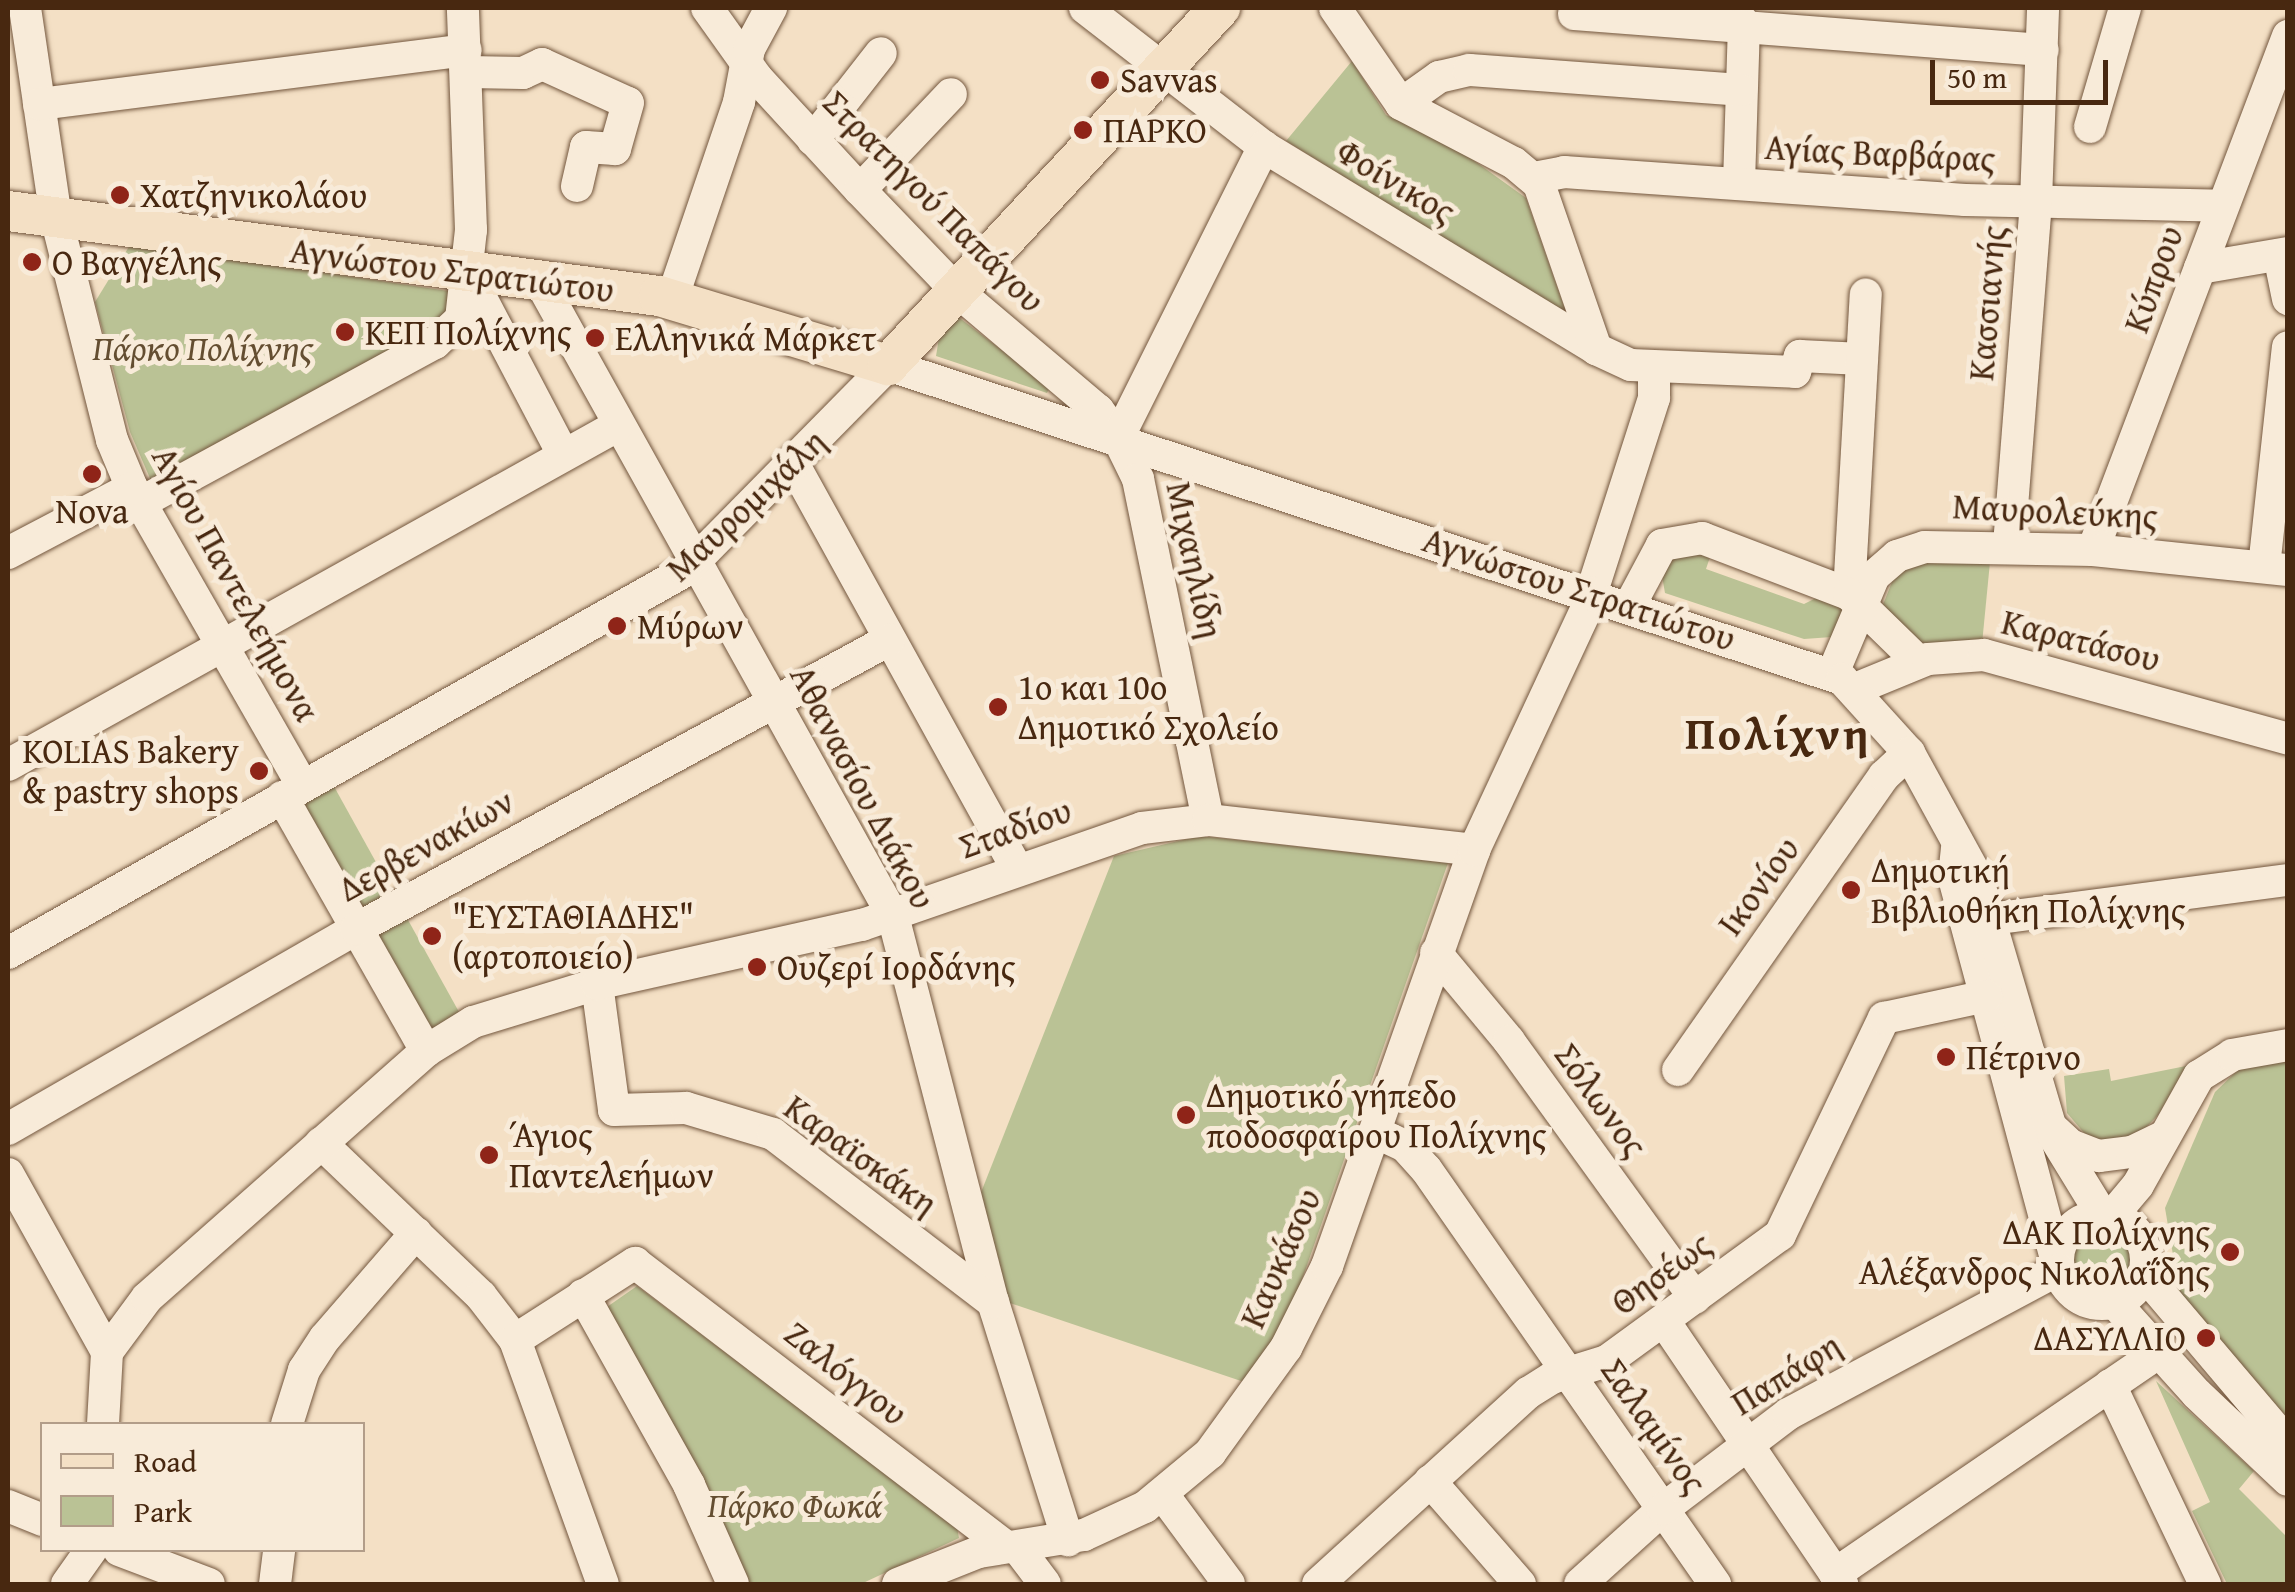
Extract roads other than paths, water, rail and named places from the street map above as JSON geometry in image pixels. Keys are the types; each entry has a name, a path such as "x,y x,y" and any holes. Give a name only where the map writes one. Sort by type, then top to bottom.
{"main road":[{"name":"Μαυρομιχάλη","path":"888,365 1220,8"},
{"name":"Αγνώστου Στρατιώτου","path":"8,210 542,285 672,299 888,365"}],"street":[{"name":"Αγίου Παντελεήμονα","path":"25,8 56,217 95,388 136,496 220,646 356,929 426,1052"},
{"path":"8,553 136,496 442,338 461,319 469,275 463,8"},
{"name":"Στρατηγού Παπάγου","path":"706,8 745,64 860,190 957,291 1098,410 1118,438"},
{"path":"672,299 739,102 745,64 772,8"},
{"name":"Φοίνικος","path":"1085,8 1160,71 1264,147 1618,361 1795,372 1800,356 1862,359"},
{"path":"1335,8 1401,104 1534,178 1560,234 1596,350"},
{"name":"Κασσιανής","path":"2010,546 2036,201 2043,8"},
{"path":"2090,126 2125,8"},
{"path":"1574,14 1738,16 2043,50"},
{"path":"1738,16 1739,184"},
{"name":"Κύπρου","path":"2093,550 2288,36"},
{"path":"813,140 880,52"},
{"path":"39,104 467,61 523,73 542,64 628,104 614,149 586,147 577,186"},
{"path":"1401,104 1439,78 1469,70 1741,90"},
{"path":"860,190 951,94"},
{"path":"2255,123 2288,107"},
{"path":"1118,438 1264,147"},
{"name":"Αγίας Βαρβάρας","path":"1534,178 1564,172 2036,201 2222,206"},
{"path":"2200,268 2284,254 2288,300"},
{"path":"469,275 564,454"},
{"name":"Αθανασίου Διάκου","path":"542,285 893,916 993,1302 1068,1540"},
{"path":"1856,599 1866,294"},
{"path":"2276,568 2288,347"},
{"name":"Αγνώστου Στρατιώτου","path":"888,365 1630,605 1844,681"},
{"name":"Μαυρομιχάλη","path":"8,953 694,564 888,365"},
{"name":"Καυκάσου","path":"898,1584 1011,1547 1068,1540 1164,1496 1230,1430 1286,1348 1326,1266 1474,850 1592,593 1654,398 1654,366"},
{"path":"8,765 617,426"},
{"name":"Μιχαηλίδη","path":"1118,438 1138,479 1208,820"},
{"path":"794,464 1017,869"},
{"path":"1630,605 1654,554 1682,536 1702,538 1856,599 1918,662"},
{"name":"Μαυρολεύκης","path":"1844,681 1856,599 1874,576 1901,554 1947,544 2010,546 2276,568"},
{"name":"Δερβενακίων","path":"8,1130 356,929 771,699 890,640"},
{"name":"Καρατάσου","path":"1844,681 1918,662 1972,655 2020,662 2288,739"},
{"path":"1844,681 1910,753 1957,848 1978,877 2050,1124 2107,1216 2142,1240"},
{"name":"Ικονίου","path":"1678,1070 1884,776 1910,753"},
{"name":"Σταδίου","path":"107,1352 146,1298 321,1143 426,1052 495,1013 597,984 893,916 1130,831 1208,820 1474,850"},
{"path":"1957,848 1954,878 2058,1268 2078,1298 2115,1302 2132,1293 2144,1274 2142,1240 2200,1093 2232,1055"},
{"path":"1991,919 2288,880"},
{"name":"Σόλωνος","path":"1436,953 1510,1040 1695,1298"},
{"name":"Καραϊσκάκη","path":"597,984 614,1110 686,1108 773,1134 993,1302"},
{"name":"Θησέως","path":"1318,1584 1513,1404 1568,1372 1607,1361 1785,1230 1884,1018 1986,996"},
{"path":"2058,1268 2068,1230 2107,1216 2163,1137 2196,1079 2232,1055 2288,1045"},
{"path":"2050,1124 2070,1145 2095,1156 2123,1154 2163,1137"},
{"name":"Σαλαμίνος","path":"1375,1132 1405,1146 1426,1168 1716,1584"},
{"path":"321,1143 416,1234 516,1340 604,1584"},
{"path":"8,1174 107,1352 102,1422"},
{"path":"288,1422 304,1370 325,1338 416,1234"},
{"name":"Ζαλόγγου","path":"583,1296 635,1263 1011,1547 1045,1584"},
{"name":"Παπάφη","path":"1583,1584 1663,1509 1747,1443 1820,1394 2058,1268"},
{"path":"2144,1274 2288,1444"},
{"path":"516,1340 583,1296 689,1485 733,1584"},
{"path":"2115,1302 2159,1352 2288,1480"},
{"path":"1664,1321 1838,1579 2159,1352"},
{"path":"2110,1385 2204,1584"},
{"path":"1430,1481 1520,1584"},
{"path":"1164,1496 1229,1584"},
{"path":"8,1506 40,1519"},
{"path":"67,1584 90,1552"},
{"path":"124,1552 209,1584"},
{"path":"276,1584 278,1552"}],"place":[{"name":"Savvas","path":"1100,80"},
{"name":"ΠΑΡΚΟ","path":"1083,130"},
{"name":"Χατζηνικολάου","path":"120,195"},
{"name":"Ο Βαγγέλης","path":"32,262"},
{"name":"ΚΕΠ Πολίχνης","path":"345,332"},
{"name":"Ελληνικά Μάρκετ","path":"595,338"},
{"name":"Nova","path":"92,474"},
{"name":"Μύρων","path":"617,626"},
{"name":"1ο και 10ο Δημοτικό Σχολείο","path":"998,707"},
{"name":"KOLIAS Bakery & pastry shops","path":"259,771"},
{"name":"Δημοτική Βιβλιοθήκη Πολίχνης","path":"1851,890"},
{"name":"\"ΕΥΣΤΑΘΙΑΔΗΣ\" (αρτοποιείο)","path":"432,936"},
{"name":"Ουζερί Ιορδάνης","path":"757,967"},
{"name":"Πέτρινο","path":"1946,1057"},
{"name":"Δημοτικό γήπεδο ποδοσφαίρου Πολίχνης","path":"1186,1115"},
{"name":"Άγιος Παντελεήμων","path":"489,1155"},
{"name":"ΔΑΚ Πολίχνης Αλέξανδρος Νικολαΐδης","path":"2230,1252"},
{"name":"ΔΑΣΥΛΛΙΟ","path":"2206,1338"}],"district":[{"name":"Πολίχνη","path":"1778,733"}],"park label":[{"name":"Πάρκο Πολίχνης","path":"203,348"},
{"name":"Πάρκο Φωκά","path":"795,1505"}]}
